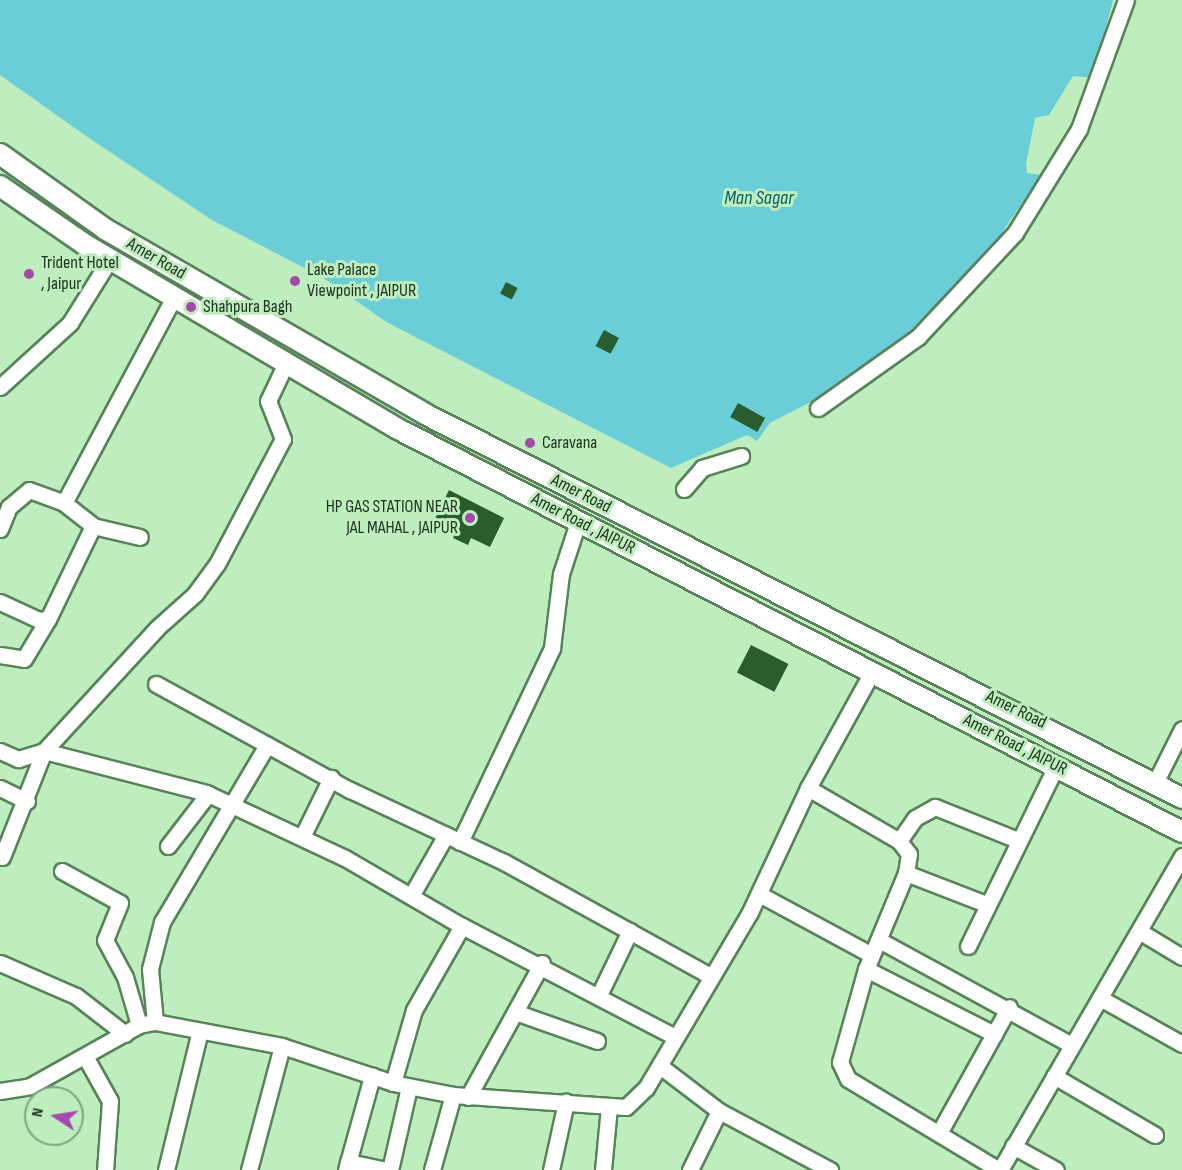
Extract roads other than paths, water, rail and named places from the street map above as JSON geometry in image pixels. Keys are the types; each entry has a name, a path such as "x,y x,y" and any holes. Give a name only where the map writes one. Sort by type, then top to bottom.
{"main road":[{"name":"Amer Road","path":"0,154 137,248 394,397 570,488 1062,733 1182,798"},
{"name":"Amer Road , JAIPUR","path":"0,186 110,259 286,363 558,512 1182,832"},
{"path":"558,512 570,488"},
{"path":"1052,764 1062,733"}],"street":[{"path":"818,408 918,337 1015,232 1079,129 1126,0"},
{"path":"1,386 70,323 110,259"},
{"path":"64,503 174,297"},
{"path":"2,857 27,801 44,751 157,628 195,594 217,564 283,439 268,401 286,363"},
{"path":"684,489 702,468 741,456"},
{"path":"0,529 9,507 29,490 64,503 93,526 140,537"},
{"path":"460,842 552,648 561,574 578,522"},
{"path":"0,655 13,662 24,659 48,619 93,526"},
{"path":"0,602 39,620 48,619"},
{"path":"0,1091 30,1086 86,1058 139,1025 155,1022 282,1046 393,1083 460,1096 626,1107 660,1066 709,975 759,894 808,788 872,672"},
{"path":"156,684 267,745 460,842 709,975"},
{"path":"1155,783 1182,729"},
{"path":"155,1022 153,946 267,745"},
{"path":"0,751 18,759 44,751 208,794 302,837 462,926 542,963 675,1037"},
{"path":"968,946 1052,764"},
{"path":"302,837 331,778"},
{"path":"0,788 27,801"},
{"path":"808,788 899,841 909,854 906,873 866,969 842,1050 842,1072 1000,1170 1070,1044 1100,998 1182,856"},
{"path":"168,846 208,794"},
{"path":"899,841 915,818 935,807 1018,840"},
{"path":"411,896 446,835"},
{"path":"62,871 120,903 105,940 125,977 139,1025"},
{"path":"906,873 986,904"},
{"path":"759,894 1009,1007 1070,1044"},
{"path":"393,1083 414,1010 462,926"},
{"path":"599,995 630,931"},
{"path":"1139,931 1182,957"},
{"path":"0,963 76,996 125,1034"},
{"path":"432,1170 460,1096 516,1011 542,963"},
{"path":"866,969 994,1034"},
{"path":"1100,998 1182,1044"},
{"path":"939,1133 1009,1007"},
{"path":"516,1011 597,1041"},
{"path":"166,1170 200,1031"},
{"path":"249,1170 282,1046"},
{"path":"86,1058 110,1101 105,1170"},
{"path":"660,1066 719,1111 830,1170"},
{"path":"372,1076 347,1166 385,1170"},
{"path":"1054,1076 1155,1135"},
{"path":"390,1170 409,1086"},
{"path":"551,1170 566,1102"},
{"path":"603,1170 609,1106"},
{"path":"690,1170 719,1111"},
{"path":"1013,1146 1056,1170"}],"water":[{"name":"Man Sagar","path":"0,0 1113,0 1093,78 1073,76 1049,115 1035,118 1026,164 1027,173 1041,175 976,271 928,318 822,396 770,423 757,441 747,435 671,468 388,323 322,277 212,220 89,138 0,75"}],"place":[{"name":"Trident Hotel , Jaipur","path":"29,274"},
{"name":"Lake Palace Viewpoint , JAIPUR","path":"295,281"},
{"name":"Shahpura Bagh","path":"191,307"},
{"name":"Caravana","path":"530,443"},
{"name":"HP GAS STATION NEAR JAL MAHAL , JAIPUR","path":"470,518"}]}
